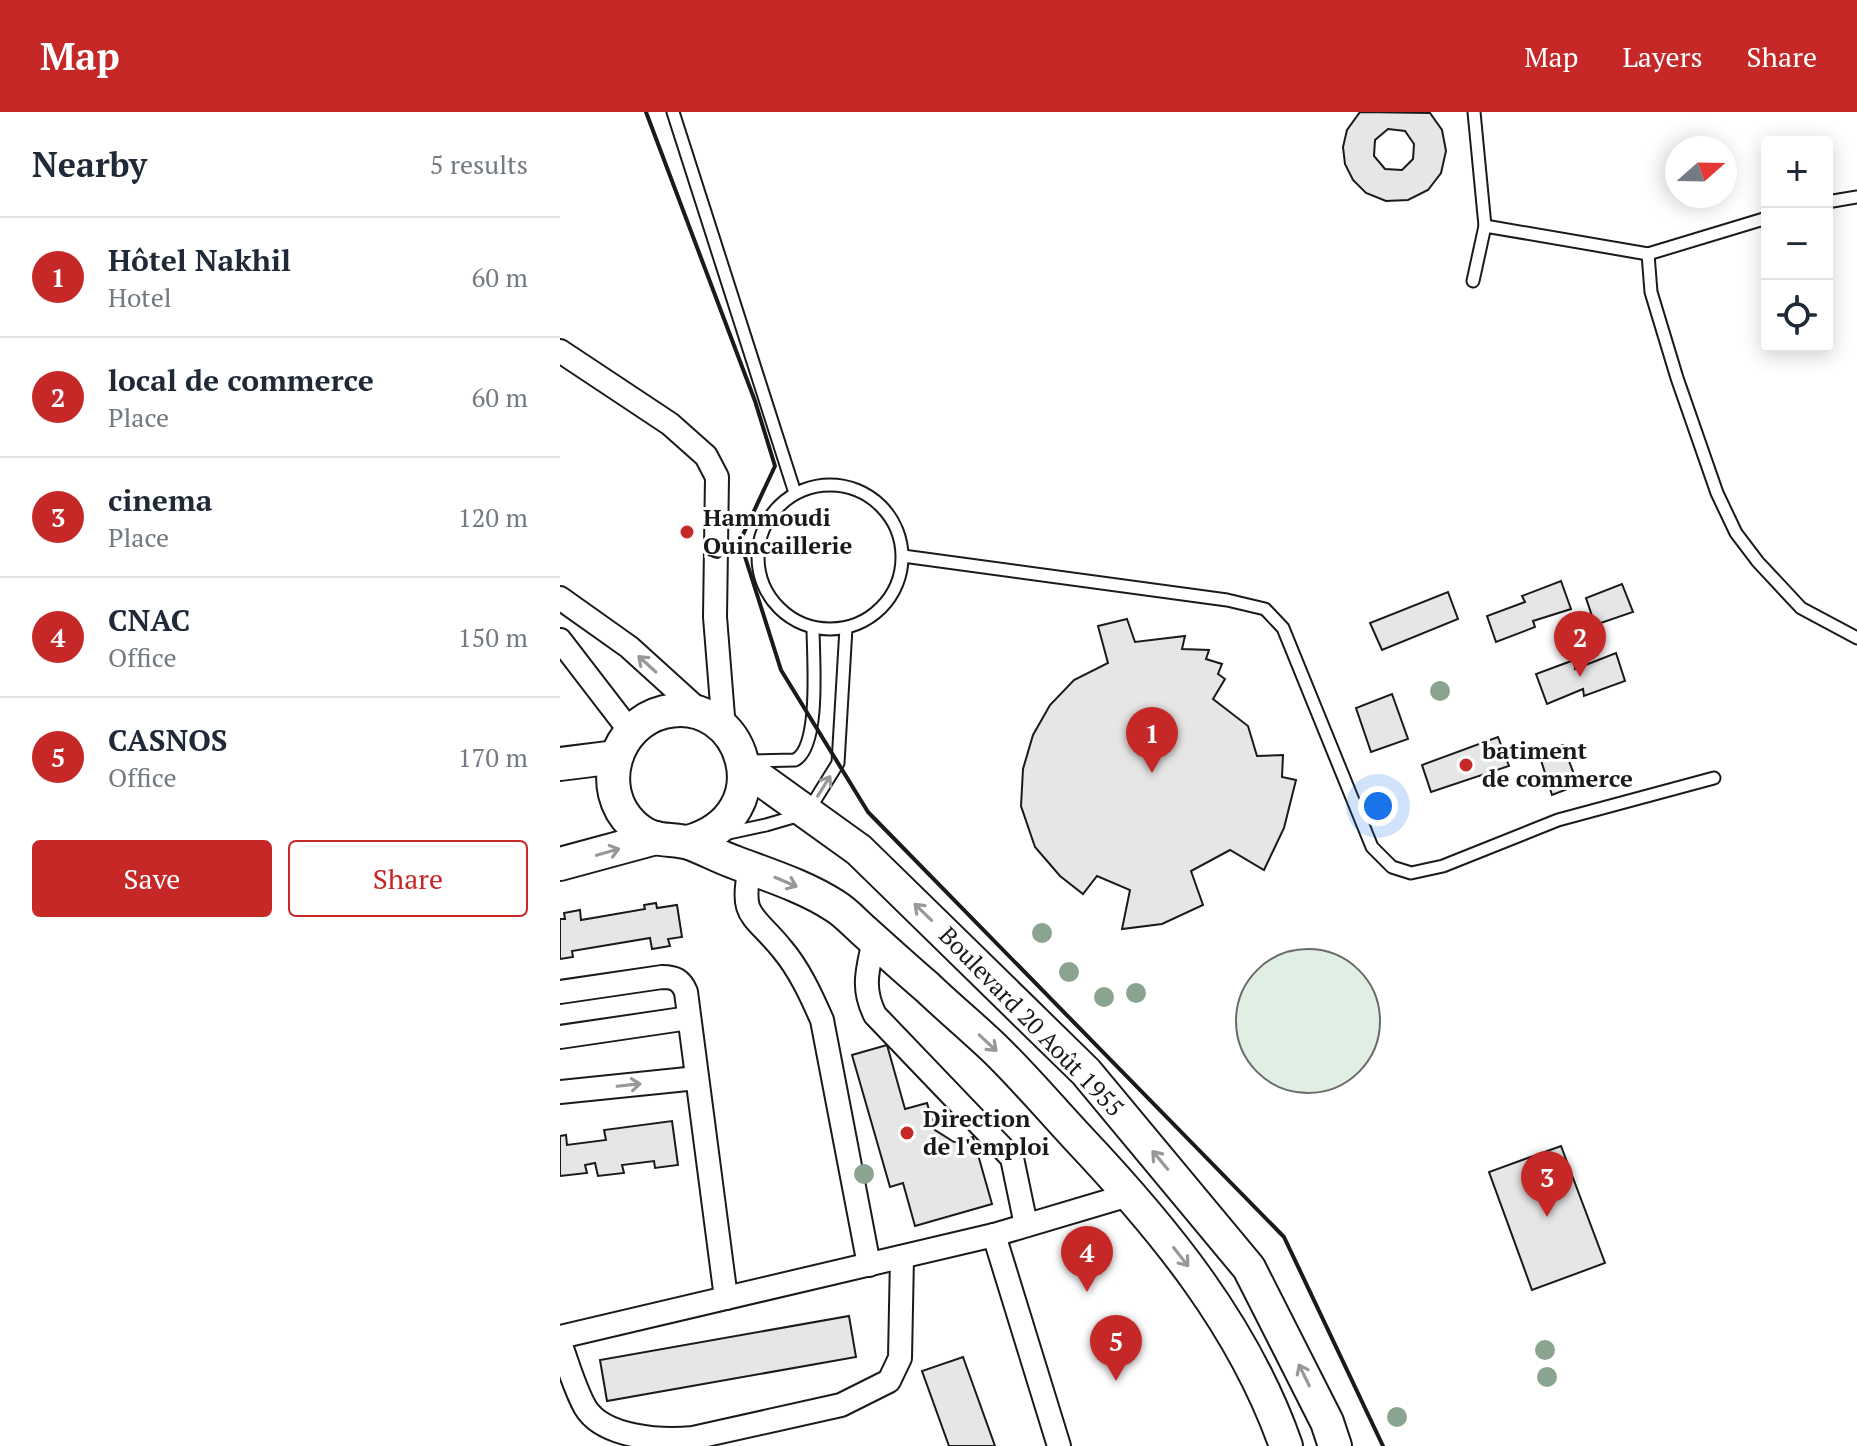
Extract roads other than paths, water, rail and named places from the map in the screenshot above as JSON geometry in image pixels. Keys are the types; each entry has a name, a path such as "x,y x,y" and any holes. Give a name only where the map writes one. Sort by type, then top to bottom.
{"street":[{"path":"560,351 670,424 706,456 717,477 715,722"},
{"path":"560,598 629,647 715,722 738,748 744,764 743,790 737,809 724,825 698,840 668,842 632,824 620,807 613,788 613,767 623,744 646,719 665,712 686,711 715,722"},
{"path":"560,640 623,744"},
{"path":"560,764 623,744"},
{"name":"Boulevard 20 Août 1955","path":"744,764 859,850 1086,1072 1235,1249 1264,1294 1327,1422 1335,1446"},
{"path":"560,864 656,838"},
{"name":"Boulevard 20 Août 1955","path":"698,840 750,868 836,906 996,1050 1132,1194 1206,1289 1247,1356 1286,1446"},
{"path":"750,868 745,893 748,908 760,927 782,948 807,987 822,1020 869,1265"},
{"path":"874,940 866,980 866,998 875,1015 1012,1158 1026,1225"},
{"path":"560,992 662,977 674,977 682,983 726,1298"},
{"path":"560,1037 689,1018"},
{"path":"560,1092 697,1078"},
{"path":"902,1257 900,1358 889,1381 841,1405 693,1438 675,1440 620,1431 600,1422 586,1409 560,1340 726,1298 994,1235 1132,1194"},
{"path":"994,1235 1059,1446"}],"lane":[{"path":"673,112 795,493"},
{"path":"1473,281 1485,226 1474,112"},
{"path":"1833,201 1857,197"},
{"path":"1485,226 1648,254 1761,220"},
{"path":"1648,254 1651,292 1677,378 1717,493 1736,533 1801,608 1857,638"},
{"path":"818,485 843,486 866,494 885,510 897,531 903,556 899,580 887,602 869,619 846,628 830,630 813,628 790,618 772,601 761,579 758,554 763,530 776,509 795,493 818,485"},
{"path":"903,556 1227,600 1265,609 1283,628 1372,847 1392,867 1411,873 1443,866 1558,820 1714,778"},
{"path":"744,764 795,760 805,751 813,722 813,628"},
{"path":"698,840 807,813 838,763 846,628"}],"place":[{"name":"Hammoudi Quincaillerie","path":"687,532"},
{"name":"local de commerce","path":"1580,677"},
{"name":"batiment de commerce","path":"1466,765"},
{"name":"Hôtel Nakhil","path":"1152,773"},
{"name":"Direction de l'emploi","path":"907,1133"},
{"name":"cinema","path":"1547,1217"},
{"name":"CNAC","path":"1087,1292"},
{"name":"CASNOS","path":"1116,1381"}]}
